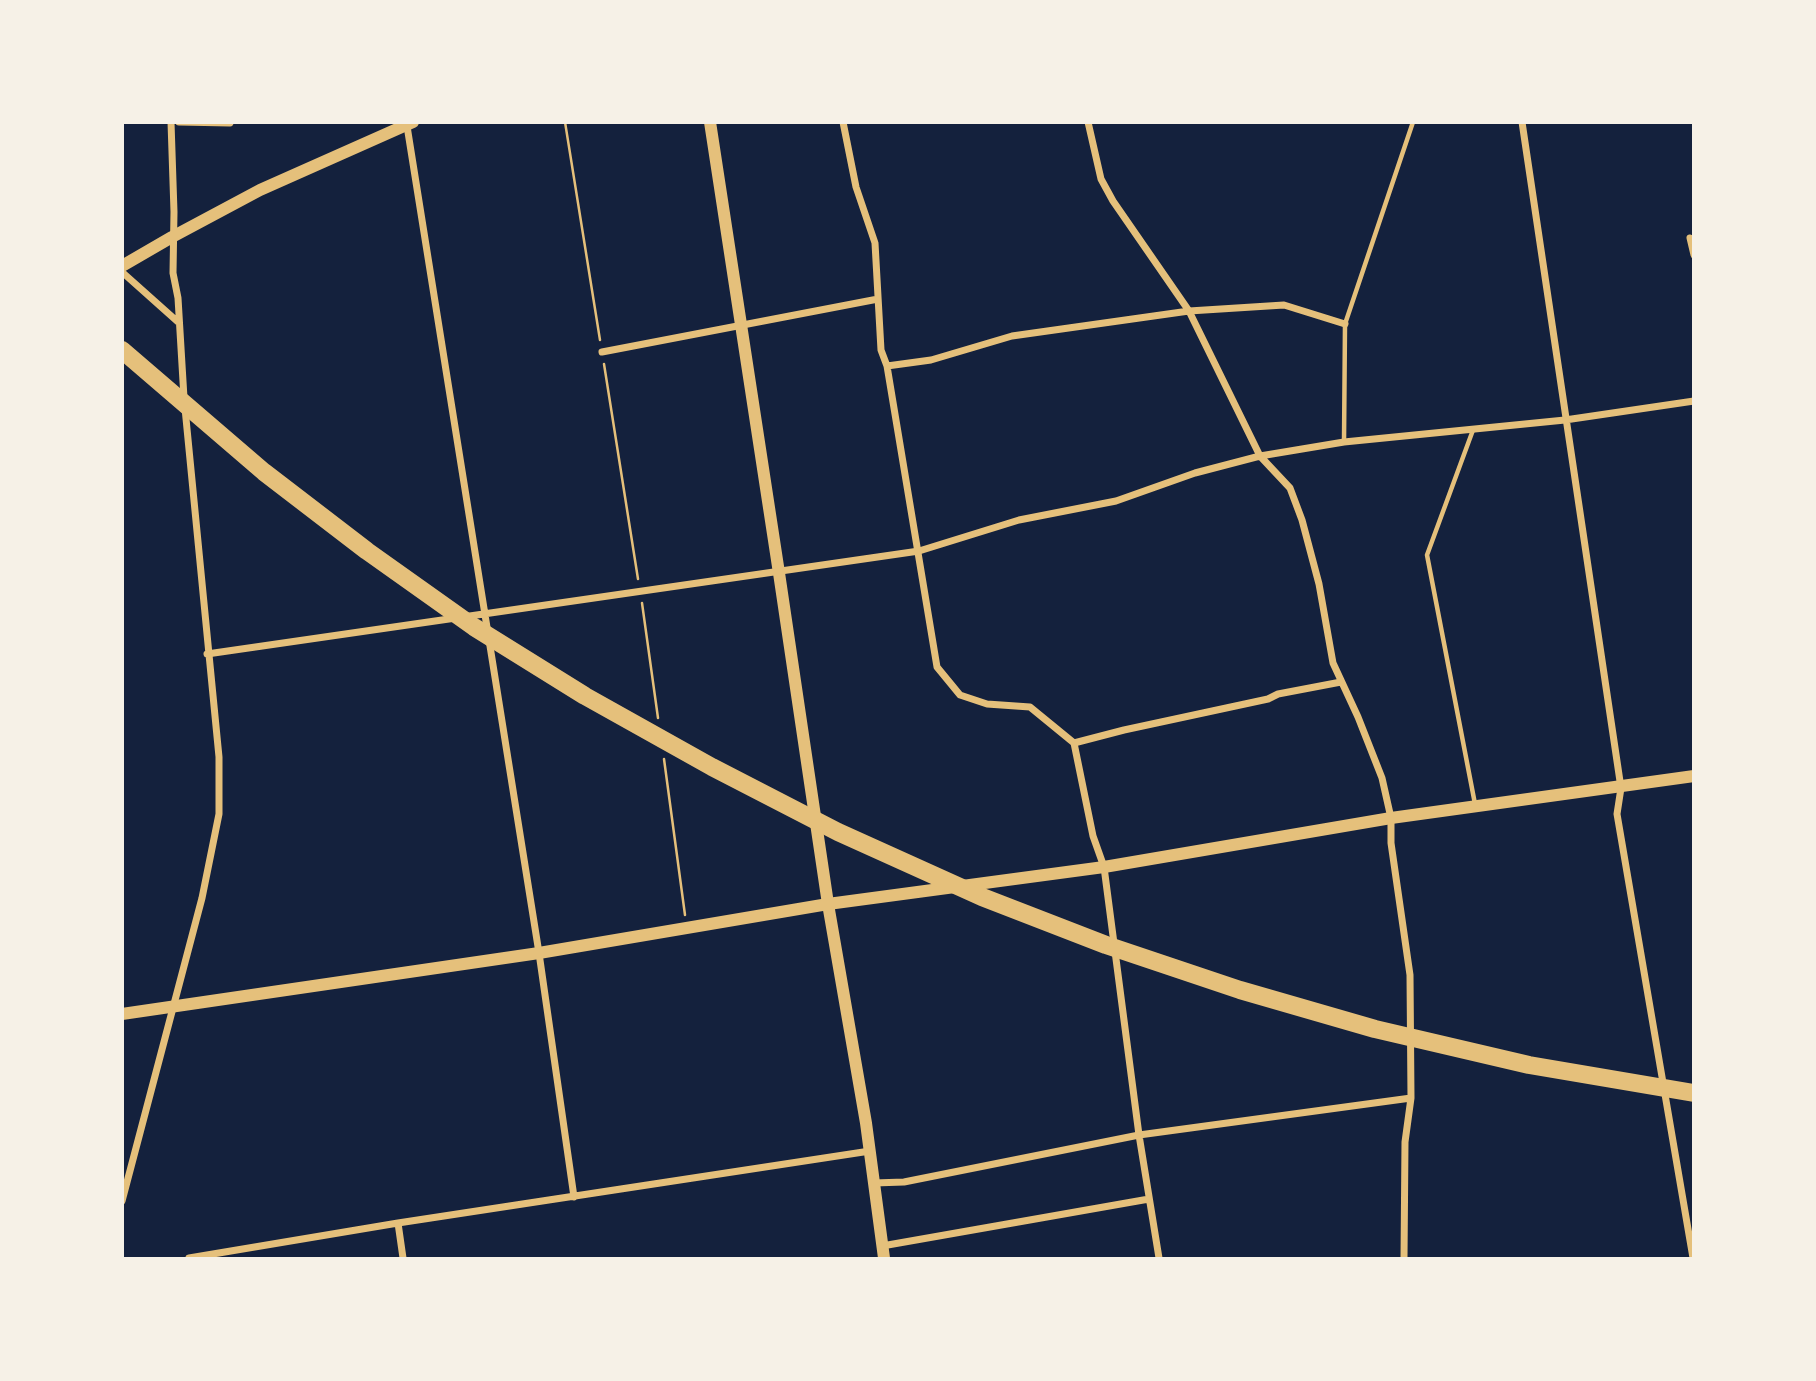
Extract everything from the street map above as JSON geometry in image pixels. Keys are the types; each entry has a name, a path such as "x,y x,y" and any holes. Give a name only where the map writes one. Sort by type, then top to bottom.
{"highway":[{"path":"122,351 264,472 367,551 474,627 585,696 712,767 838,832 982,897 1106,945 1240,989 1375,1029 1529,1065 1693,1093"}],"street":[{"path":"122,1201 202,898 219,814 219,757 207,654 178,299 173,273 171,122"},
{"path":"179,122 229,123"},
{"path":"709,122 828,904 870,1151 883,1252 1149,1199"},
{"path":"843,122 856,187 875,243 881,350 887,366 937,667 960,695 987,704 1030,707 1074,743 1093,836 1104,867 1139,1135 1159,1258"},
{"path":"1088,122 1101,179 1113,201 1189,311 1260,456 1290,488 1302,520 1319,584 1333,663 1382,778 1391,818 1391,843 1410,975 1411,1098 1405,1142 1404,1258"},
{"path":"1522,122 1621,788 1617,814 1693,1258"},
{"path":"122,266 260,190 410,124 574,1196"},
{"path":"1690,237 1693,255"},
{"path":"122,272 178,322"},
{"path":"602,352 878,299"},
{"path":"887,366 931,360 1012,336 1189,311 1284,305 1345,324"},
{"path":"207,654 919,551 1019,520 1116,501 1195,473 1260,456 1344,442 1565,420 1693,401"},
{"path":"1074,743 1268,699 1278,694 1341,682"},
{"path":"122,1014 538,953 828,904 1104,867 1391,818 1693,776"},
{"path":"874,1184 904,1181 1139,1135 1411,1098"},
{"path":"189,1258 398,1223 870,1151"},
{"path":"398,1223 403,1258"}],"lane":[{"path":"1344,442 1345,324 1413,122"},
{"path":"1473,429 1427,555 1475,807"}],"path":[{"path":"565,122 659,726"},
{"path":"663,753 687,929"}]}
